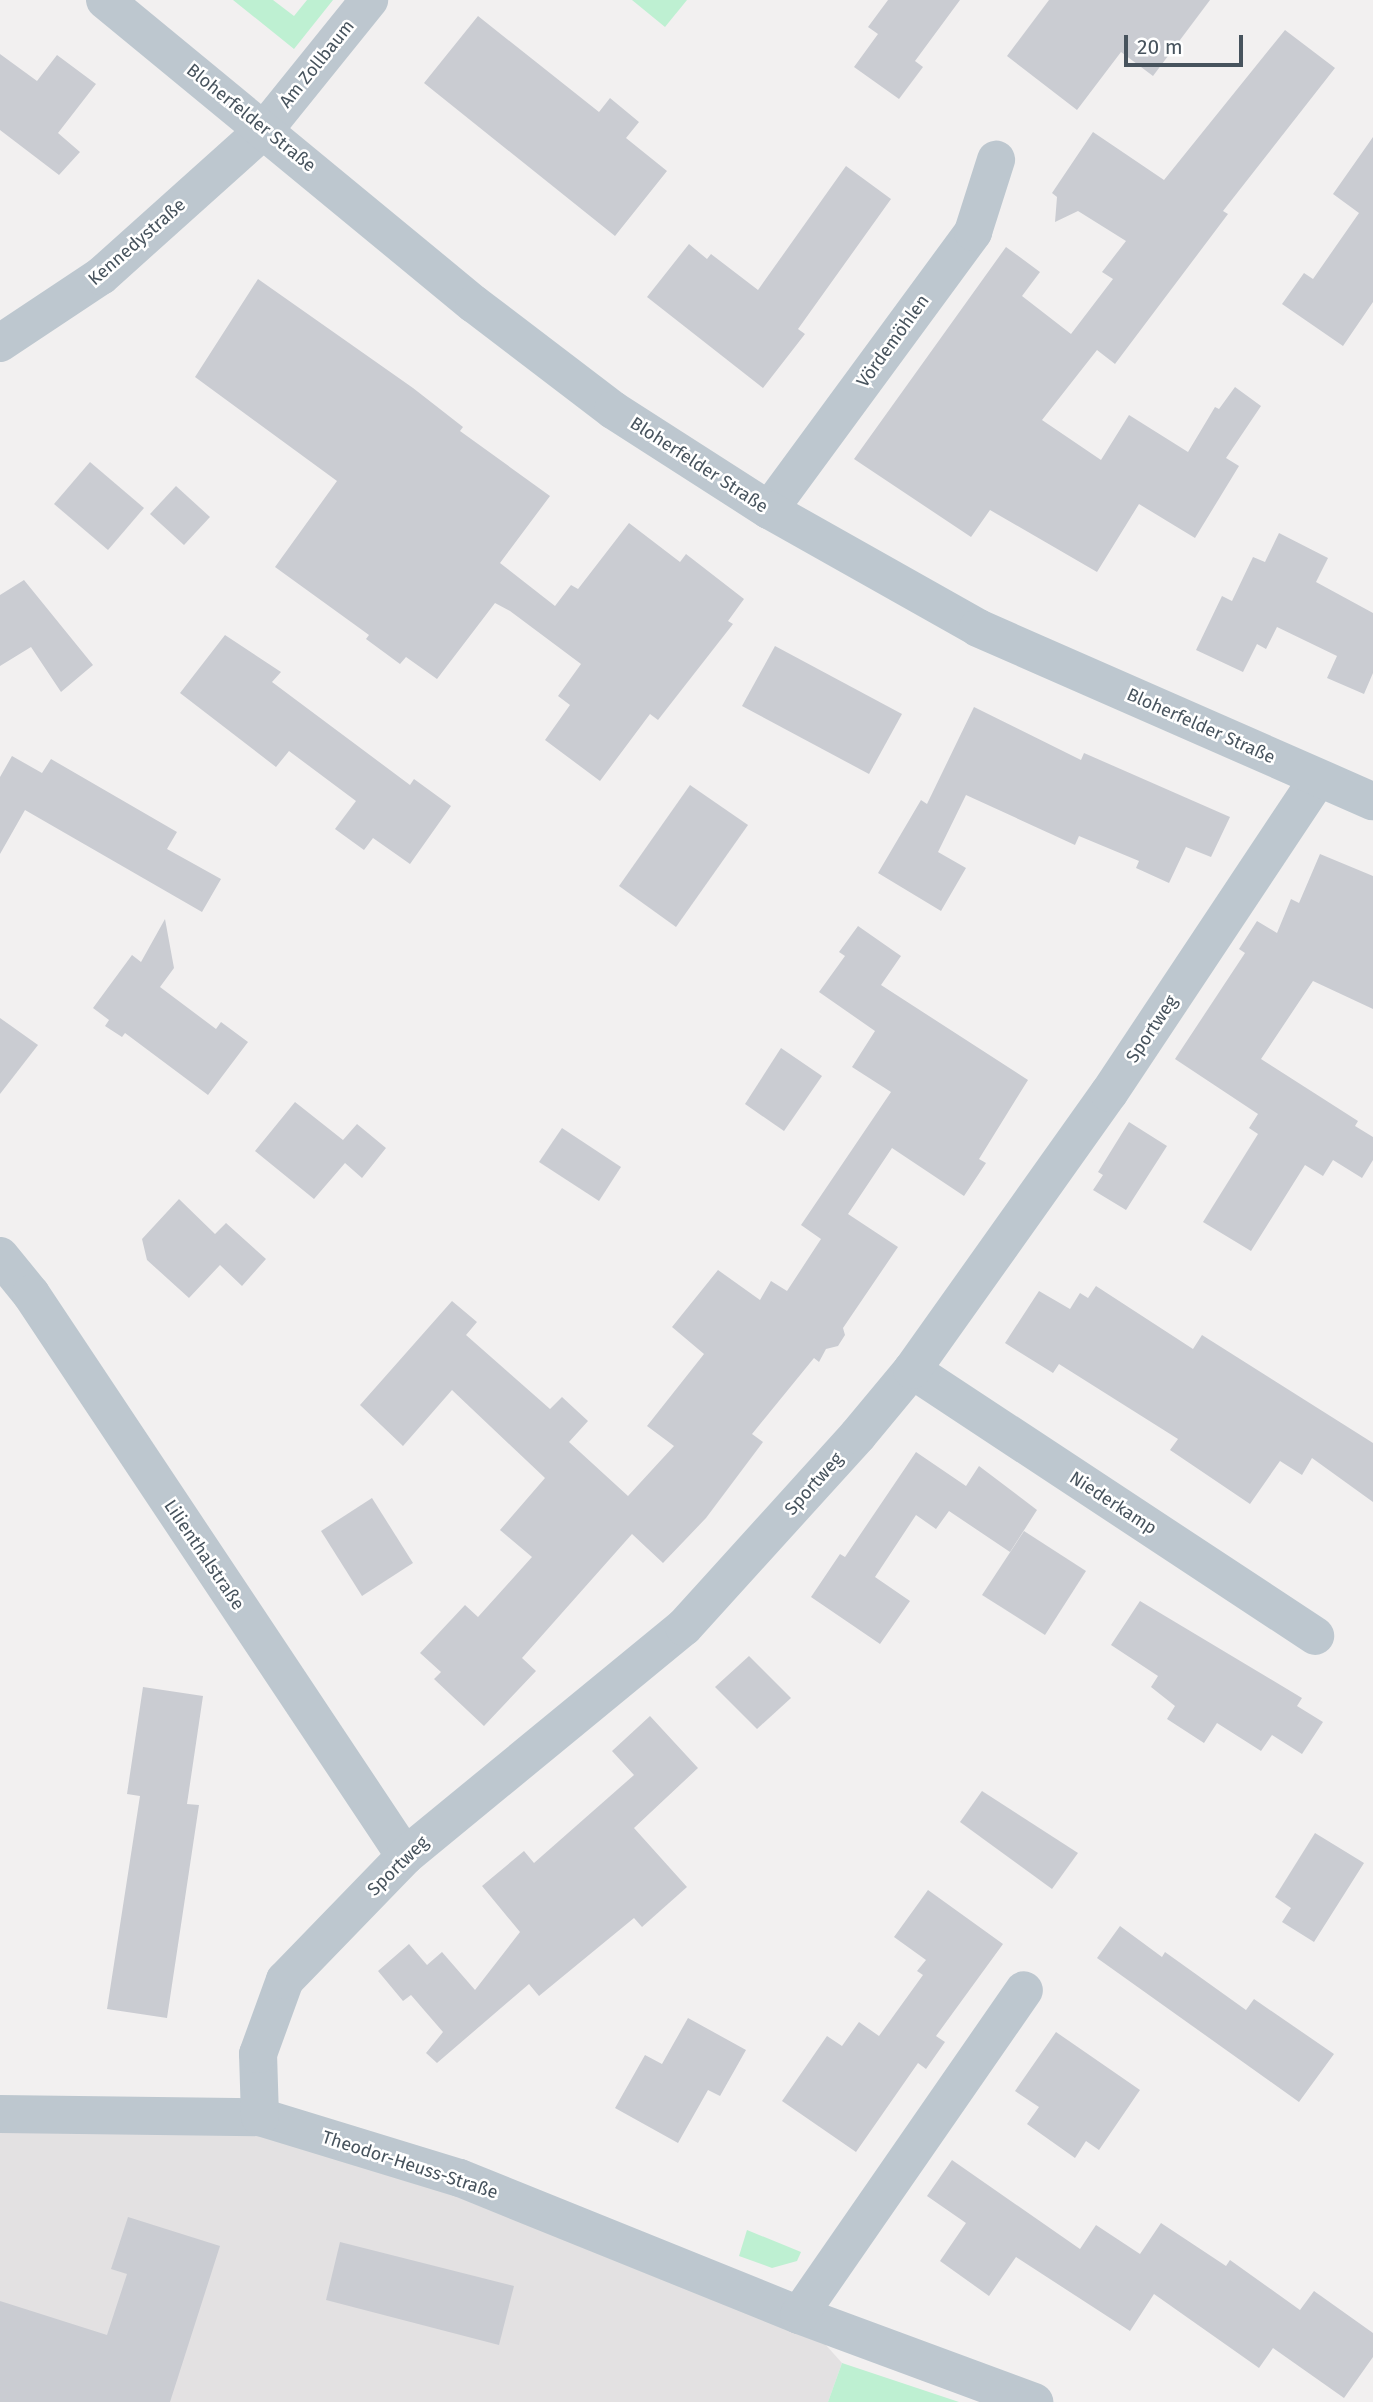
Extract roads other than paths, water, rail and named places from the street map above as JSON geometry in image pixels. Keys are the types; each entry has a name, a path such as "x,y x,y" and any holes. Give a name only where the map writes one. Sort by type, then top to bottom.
{"street":[{"name":"Bloherfelder Straße","path":"105,0 265,129 474,304 602,402 769,510 978,628 1373,800"},
{"name":"Am Zollbaum","path":"265,129 369,0"},
{"name":"Kennedystraße","path":"0,343 101,276 265,129"},
{"name":"Vördemöhlen","path":"769,510 973,232 996,160"},
{"name":"Sportweg","path":"260,2117 258,2054 285,1980 405,1856 684,1627 912,1370 1109,1093 1318,778"},
{"name":"Lilienthalstraße","path":"0,1256 31,1294 405,1856"},
{"name":"Niederkamp","path":"912,1370 1315,1636"},
{"path":"799,2315 1024,1990"},
{"name":"Theodor-Heuss-Straße","path":"0,2114 260,2117 460,2178 799,2315 1034,2402"}]}
